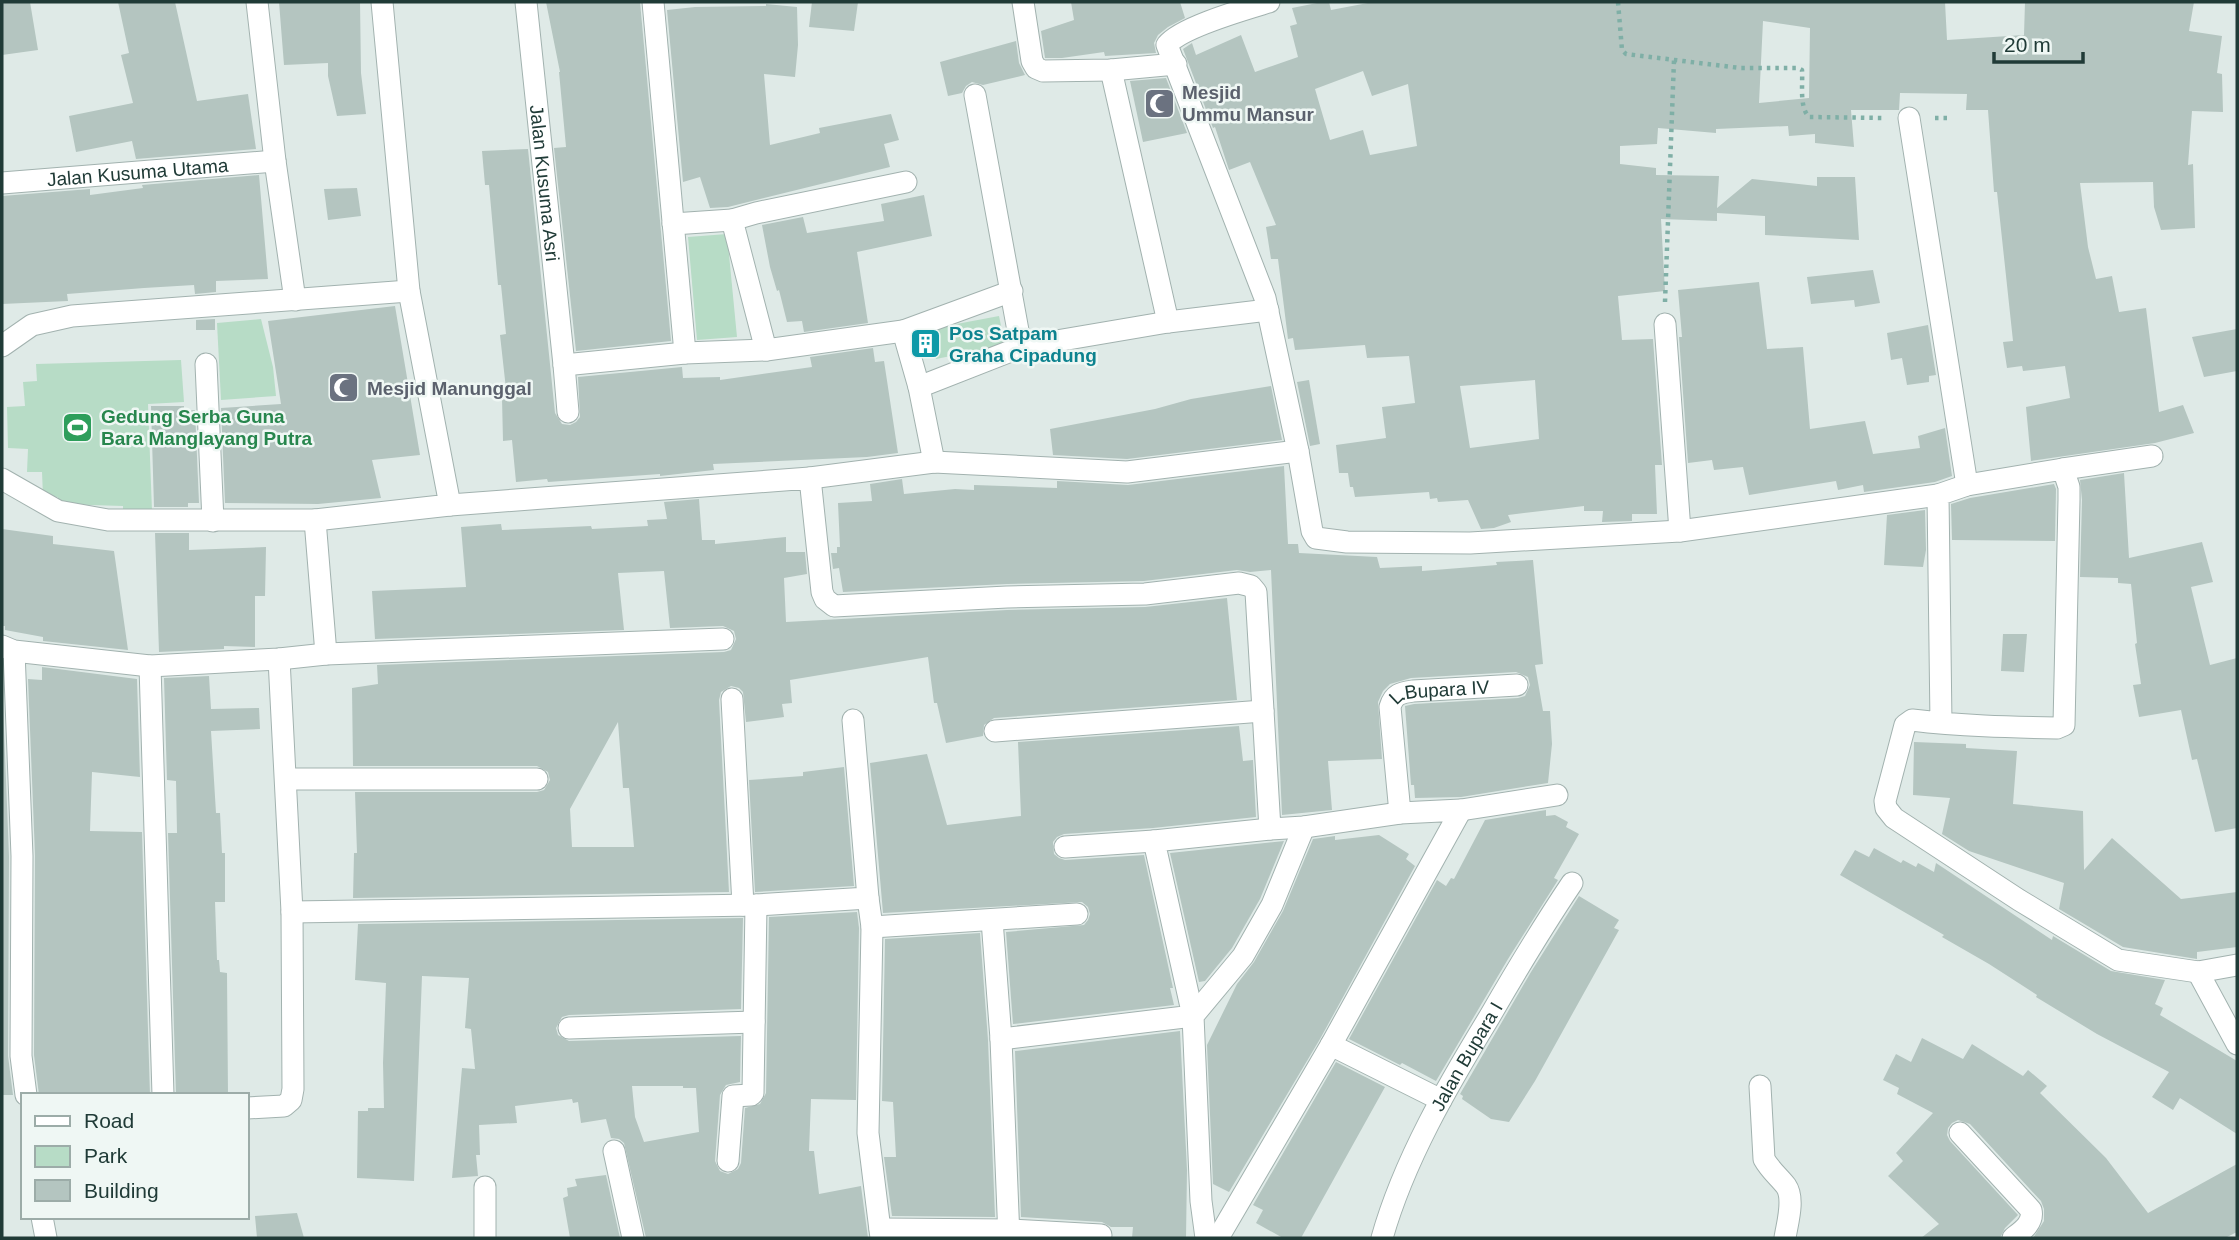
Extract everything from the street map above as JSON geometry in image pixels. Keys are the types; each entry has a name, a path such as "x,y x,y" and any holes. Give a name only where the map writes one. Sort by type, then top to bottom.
{"street":[{"path":"257,2 275,161 295,300"},
{"path":"382,2 409,291 450,505"},
{"name":"Jalan Kusuma Asri","path":"526,2 568,412"},
{"path":"653,2 685,353"},
{"path":"1023,2 1032,61 1036,68 1043,71 1111,70 1176,64"},
{"path":"1269,2 1210,22 1168,42 1167,47 1176,64 1265,298 1312,531 1319,539 1347,542 1471,543 1680,531 1938,495 1967,485 2152,456"},
{"path":"1111,70 1168,322"},
{"path":"975,95 1021,346"},
{"path":"1909,118 1967,485"},
{"name":"Jalan Kusuma Utama","path":"2,183 275,161"},
{"path":"673,224 732,220 906,182"},
{"path":"732,220 766,350"},
{"path":"2,346 32,325 72,316 409,291"},
{"path":"564,365 685,353 766,350 903,331 1012,291"},
{"path":"919,387 1021,346 1168,322 1268,310"},
{"path":"1665,324 1680,531"},
{"path":"903,331 919,387 934,461"},
{"path":"206,363 213,521"},
{"path":"2,479 58,511 108,520 315,520 450,505 810,478 934,461 1127,472 1298,452"},
{"path":"2063,470 2069,486 2064,725 2057,728 1979,727 1912,720 1905,724 1885,801 1886,808 1894,818 2118,960 2198,972 2237,965"},
{"path":"810,478 822,592 825,599 834,606 1007,597 1145,594 1239,583 1251,586 1256,592 1270,829"},
{"path":"1938,495 1941,723"},
{"path":"315,520 326,654"},
{"path":"26,1093 21,1056 22,856 8,649 150,666 326,654 723,639"},
{"path":"248,1108 284,1106 291,1100 293,1089 292,912 279,659"},
{"path":"150,666 163,1093"},
{"name":"L.Bupara IV","path":"1400,813 1390,707 1392,698 1413,691 1517,685"},
{"path":"728,1161 733,1096 753,1094 754,1022 750,905 732,699"},
{"path":"995,731 1263,711"},
{"path":"853,720 872,927 868,1133 880,1233 1101,1235"},
{"path":"287,779 537,779"},
{"path":"1065,847 1304,827 1400,813 1461,810 1556,795"},
{"path":"1218,1238 1331,1045 1461,810"},
{"path":"1001,1039 1194,1016 1243,956 1272,905 1304,827"},
{"path":"1154,841 1194,1016 1201,1201 1206,1238"},
{"name":"Jalan Bupara I","path":"1382,1238 1408,1169 1441,1100 1528,951 1572,883"},
{"path":"292,912 750,905 868,898"},
{"path":"872,927 1077,914"},
{"path":"992,920 1001,1039 1009,1234"},
{"path":"2198,972 2237,1044"},
{"path":"569,1028 754,1022"},
{"path":"1331,1045 1441,1100"},
{"path":"1760,1086 1764,1159 1786,1186 1790,1197 1785,1238"},
{"path":"1960,1133 2031,1210 2029,1223 2013,1238"},
{"path":"614,1150 633,1238"},
{"path":"485,1187 485,1238"},
{"path":"42,1219 46,1238"}],"path":[{"path":"1618,2 1622,50 1626,54 1740,68 1798,68 1802,70 1803,106 1809,117 1909,118"},
{"path":"1665,324 1674,60"}],"green space":[{"path":"727,234 737,337 697,340 688,237"},
{"path":"999,316 1005,345 936,359 930,329"},
{"path":"261,319 273,367 276,396 221,400 217,323"},
{"name":"Gedung Serba Guna Bara Manglayang Putra","path":"181,360 184,402 148,404 152,511 123,512 123,506 58,504 58,497 43,496 42,472 27,472 28,449 8,448 7,407 25,406 23,382 37,381 36,364"}],"building":[{"path":"2,2 30,2 38,50 2,55"},
{"path":"118,2 175,2 197,101 248,94 256,149 136,159 132,141 76,152 69,116 133,103 121,55 129,53"},
{"path":"279,2 360,2 361,73 366,114 337,116 328,76 328,63 284,65"},
{"path":"546,2 640,2 671,341 576,351 554,148 566,147 560,72"},
{"path":"812,2 858,2 854,31 809,27"},
{"path":"1071,2 1180,2 1185,18 1158,35 1154,43 1156,53 1105,56 1104,52 1045,58 1041,31 1074,20"},
{"path":"1322,2 1329,2 1331,10 1373,2 1945,2 1947,40 2024,35 2025,2 2194,2 2189,31 2222,36 2217,73 2222,74 2223,112 2192,111 2188,165 2193,164 2195,228 2161,230 2154,207 2153,182 2080,183 2088,247 2096,279 2112,276 2119,312 2146,308 2159,412 2183,405 2194,433 2155,443 2031,461 2026,407 2070,398 2065,366 2023,371 2022,366 2007,368 2003,342 2013,341 1997,192 1994,192 1988,110 1966,110 1967,94 1900,93 1899,110 1851,110 1854,147 1815,143 1815,134 1789,136 1788,126 1716,129 1716,133 1658,128 1657,144 1620,146 1620,164 1656,168 1656,175 1719,176 1717,208 1752,179 1817,186 1817,177 1855,177 1859,240 1765,235 1765,216 1717,213 1717,221 1661,219 1665,291 1618,296 1622,340 1653,339 1662,465 1655,465 1657,514 1632,514 1632,521 1602,522 1603,511 1584,511 1584,506 1508,515 1511,522 1481,529 1468,500 1438,502 1437,498 1430,499 1429,492 1355,497 1348,473 1339,473 1336,445 1386,438 1382,407 1415,403 1409,356 1367,358 1365,345 1295,350 1293,338 1288,339 1278,259 1271,259 1266,227 1276,225 1250,162 1229,170 1215,127 1213,128 1183,49 1192,43 1196,55 1241,35 1255,72 1298,57 1290,26 1297,24 1292,8","holes":["1763,21 1810,28 1809,98 1759,103","1363,71 1372,96 1408,84 1417,146 1370,155 1363,130 1330,140 1315,89","1535,380 1539,439 1470,448 1460,386"]},
{"path":"766,4 797,7 795,77 764,74 770,145 820,133 819,128 891,114 899,140 884,144 890,167 728,207 710,208 700,177 683,182 667,10"},
{"path":"1016,41 1019,63 1025,75 983,85 972,82 962,93 948,96 940,62"},
{"name":"Mesjid Ummu Mansur","path":"1166,78 1187,133 1143,142 1130,81"},
{"path":"528,149 555,413 562,424 570,425 580,417 578,377 682,367 683,378 720,377 720,380 812,367 810,357 873,348 875,362 884,361 898,453 867,457 713,464 714,470 660,476 516,482 512,440 503,441 502,398 507,398 500,335 506,334 501,285 498,285 489,185 485,185 482,151"},
{"path":"259,175 268,279 216,281 216,292 195,294 194,285 67,294 68,301 2,304 2,196 90,189 90,195 143,188 142,185"},
{"path":"357,188 361,216 328,220 324,189"},
{"path":"924,195 932,236 857,252 868,323 804,332 802,321 787,322 770,267 762,225 803,217 807,233 884,221 881,204"},
{"path":"1873,270 1880,303 1855,307 1854,300 1811,304 1807,277"},
{"path":"1759,282 1767,349 1803,347 1810,429 1865,421 1873,454 1920,448 1918,436 1945,428 1952,476 1935,482 1864,492 1863,485 1838,490 1836,481 1749,495 1743,467 1714,470 1712,460 1688,463 1678,290"},
{"name":"Mesjid Manunggal","path":"395,306 420,455 372,460 381,498 318,504 225,503 221,408 281,404 268,321"},
{"path":"215,319 215,330 196,330 196,320"},
{"path":"1928,325 1936,375 1929,376 1929,382 1907,385 1902,358 1891,360 1887,333"},
{"path":"2237,329 2237,371 2204,377 2192,337"},
{"path":"1309,380 1320,444 1310,446 1297,382"},
{"path":"1271,386 1282,440 1127,459 1053,455 1050,429 1155,409 1191,399"},
{"path":"151,406 184,406 184,411 195,410 199,503 188,503 188,507 154,507"},
{"path":"1284,466 1288,544 1298,544 1299,553 1377,557 1380,568 1422,566 1422,571 1533,560 1543,664 1535,665 1543,711 1550,711 1552,744 1548,783 1461,797 1415,798 1414,785 1411,785 1405,706 1518,698 1525,696 1530,685 1528,677 1516,672 1411,678 1390,684 1378,702 1382,759 1328,761 1332,810 1282,815 1271,570 1237,570 1144,581 843,592 839,568 833,569 831,553 837,553 837,547 840,547 838,503 872,501 870,484 902,479 904,494 974,490 974,485 1057,488 1057,481 1128,485"},
{"path":"2124,473 2129,558 2202,542 2213,582 2191,587 2210,665 2237,658 2237,828 2215,832 2197,759 2192,760 2181,710 2139,717 2133,685 2141,684 2131,584 2118,583 2118,578 2080,577 2080,480"},
{"path":"2054,484 2055,541 1952,540 1951,504 1970,498"},
{"path":"699,499 702,540 715,540 715,544 786,537 786,552 805,552 807,574 784,578 786,622 1007,610 1145,607 1227,598 1237,700 994,718 984,725 983,736 946,743 937,703 934,703 928,657 790,680 792,703 782,704 784,717 746,722 743,692 731,686 721,692 719,700 729,892 353,898 354,853 357,853 355,792 537,792 544,790 550,780 548,772 537,766 353,766 352,688 378,684 377,665 724,652 731,650 736,639 734,631 723,626 670,628 664,571 618,573 624,630 375,639 372,591 466,587 461,527 501,524 502,530 648,526 647,520 667,519 664,502","holes":["618,722 623,788 629,788 634,847 572,847 570,809"]},
{"path":"1925,510 1926,550 1923,567 1884,565 1887,515"},
{"path":"2,529 53,536 53,544 114,551 128,650 43,641 43,637 5,630 5,626 2,626"},
{"path":"155,533 189,533 189,550 266,547 265,596 255,596 255,647 224,646 224,649 159,652"},
{"path":"2003,634 2027,634 2024,672 2001,671"},
{"path":"42,667 137,679 140,777 92,772 90,831 142,832 150,1093 39,1093 34,1055 35,855 28,679 42,680"},
{"path":"209,676 211,709 259,708 260,729 211,731 216,813 220,813 222,853 225,853 225,902 215,902 217,960 220,972 227,973 228,1093 176,1093 168,833 177,833 176,781 167,780 164,678"},
{"path":"2,678 9,856 8,1056 13,1095 2,1095"},
{"path":"1239,726 1243,761 1253,760 1256,817 1064,834 1053,842 1054,854 1065,860 1144,855 1173,988 1170,988 1174,1005 1013,1024 1006,932 1084,925 1090,914 1088,907 1082,902 883,913 870,763 927,754 947,825 1021,816 1018,742"},
{"path":"1914,742 1966,744 1966,748 2017,751 2013,804 2083,811 2084,870 2112,838 2181,899 2237,892 2237,947 2197,952 2197,959 2123,947 2059,909 2064,883 1969,851 1942,834 1950,798 1913,795"},
{"path":"844,767 854,886 755,892 749,780 803,776 803,772"},
{"path":"1546,810 1546,816 1555,815 1568,822 1566,827 1579,834 1554,878 1558,880 1436,1081 1349,1039 1437,880 1446,886 1451,878 1454,879 1485,820"},
{"path":"1379,835 1409,854 1406,859 1415,866 1320,1039 1229,1192 1213,1184 1207,1045 1237,984 1254,962 1283,911 1313,839 1335,836 1335,840"},
{"path":"1284,841 1260,899 1232,948 1205,981 1199,982 1170,853"},
{"path":"1874,848 1901,863 1903,860 1916,867 1918,863 1934,872 1936,863 2052,940 2053,936 2111,971 2165,980 2155,1004 2163,1008 2160,1015 2237,1061 2237,1134 2180,1098 2173,1110 2152,1097 2169,1072 2097,1034 1942,937 1944,935 1840,875 1855,850 1869,857"},
{"path":"1579,896 1619,920 1614,928 1619,930 1535,1081 1509,1122 1491,1119 1462,1099 1460,1094"},
{"path":"857,912 856,1100 811,1099 809,1151 814,1151 819,1194 861,1186 868,1238 646,1238 624,1143 611,1138 606,1119 581,1123 578,1102 573,1103 572,1099 515,1106 517,1123 479,1125 480,1155 476,1155 478,1176 452,1178 462,1068 475,1069 471,1029 465,1028 469,978 422,976 414,1181 357,1178 358,1111 384,1108 386,983 355,980 358,924 743,918 741,1009 569,1015 562,1017 556,1028 558,1035 569,1041 741,1036 740,1082 726,1085 720,1095 715,1161 720,1171 728,1174 738,1169 741,1163 745,1108 760,1104 766,1093 769,917","holes":["632,1086 696,1088 699,1132 644,1142 635,1117"]},
{"path":"980,933 988,1040 995,1217 892,1216 884,1157 896,1157 893,1102 882,1101 885,939"},
{"path":"1180,1031 1187,1170 1186,1238 1132,1238 1133,1227 1111,1227 1102,1222 1021,1217 1015,1051"},
{"path":"1922,1038 1963,1059 1972,1044 2023,1076 2028,1070 2047,1086 2040,1093 2106,1158 2148,1213 2237,1164 2237,1232 2225,1238 2033,1238 2044,1221 2041,1201 1970,1124 1958,1120 1948,1128 1950,1141 2018,1215 2005,1228 2000,1238 1921,1238 1939,1224 1888,1176 1903,1161 1896,1153 1933,1113 1897,1094 1899,1088 1883,1080 1896,1054 1911,1062"},
{"path":"1336,1062 1385,1087 1301,1238 1283,1238 1256,1223 1263,1210 1253,1205"},
{"path":"606,1175 620,1238 570,1238 563,1198 568,1196 567,1188 577,1186 575,1179"},
{"path":"297,1213 304,1238 257,1238 255,1216"}],"place":[{"name":"Mesjid Ummu Mansur","path":"1159,103"},
{"name":"Pos Satpam Graha Cipadung","path":"926,344"},
{"name":"Mesjid Manunggal","path":"344,388"},
{"name":"Gedung Serba Guna Bara Manglayang Putra","path":"78,427"}]}
